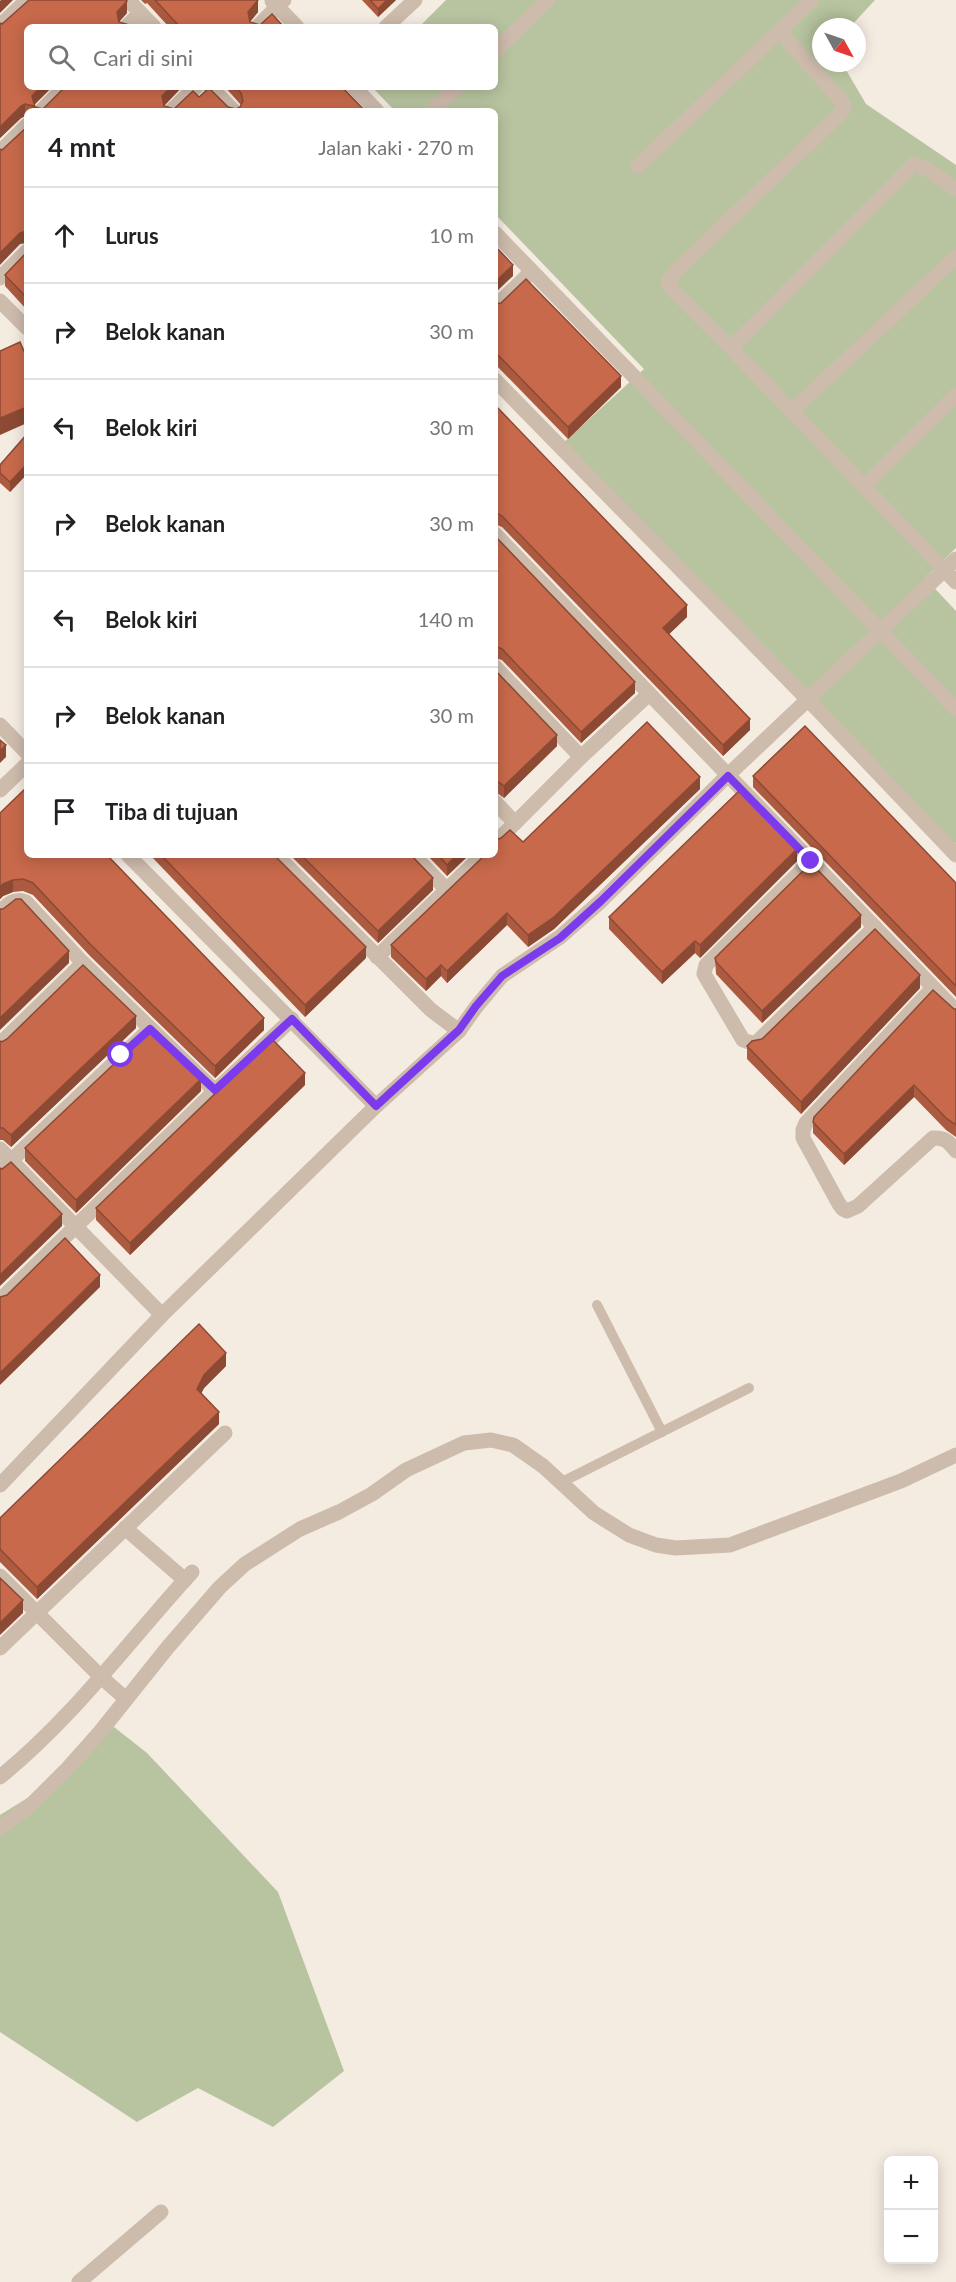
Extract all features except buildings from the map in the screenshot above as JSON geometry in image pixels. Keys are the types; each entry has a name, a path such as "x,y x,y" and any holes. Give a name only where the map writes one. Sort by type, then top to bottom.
{"street":[{"path":"0,26 27,0"},
{"path":"128,0 151,24"},
{"path":"389,24 415,0"},
{"path":"498,48 549,0"},
{"path":"638,166 812,0"},
{"path":"260,24 278,2 295,24"},
{"path":"129,24 140,13"},
{"path":"780,32 844,106 842,112 676,271 668,282 671,288 864,486 950,564 956,582"},
{"path":"44,108 62,90"},
{"path":"174,108 193,90"},
{"path":"213,90 231,108"},
{"path":"357,90 374,108"},
{"path":"434,108 454,90"},
{"path":"0,152 24,128"},
{"path":"731,348 914,164 927,169 956,189"},
{"path":"498,236 956,709"},
{"path":"0,278 24,254"},
{"path":"791,412 956,257"},
{"path":"498,304 531,272"},
{"path":"0,301 24,325"},
{"path":"498,383 956,855"},
{"path":"864,486 956,395"},
{"path":"498,537 648,695 956,1011"},
{"path":"0,1485 162,1315 376,1106 459,1030 502,976 560,938 601,901 807,699 950,564"},
{"path":"498,670 581,757"},
{"path":"498,840 581,757 648,695"},
{"path":"0,725 24,750"},
{"path":"0,790 24,767"},
{"path":"498,805 516,823"},
{"path":"131,858 376,1106"},
{"path":"279,858 431,1010 459,1030"},
{"path":"416,858 447,890"},
{"path":"377,957 480,858"},
{"path":"811,861 706,965 704,974 743,1040 755,1044 875,927"},
{"path":"0,912 12,902 22,900 26,902 83,963 215,1090"},
{"path":"0,1044 83,963"},
{"path":"933,987 806,1123 802,1138 839,1204 847,1211 858,1206 933,1138 942,1137 956,1151"},
{"path":"0,1300 215,1090 292,1019"},
{"path":"6,1166 150,1029"},
{"path":"0,1149 6,1166 77,1227 162,1315"},
{"path":"0,1648 225,1432"},
{"path":"0,1828 32,1804 68,1768 220,1587 245,1563 300,1529 372,1494 406,1470 464,1443 491,1440 513,1445 543,1466 594,1513 638,1538 656,1545 676,1548 730,1545 901,1481 956,1455"},
{"path":"0,1777 30,1752 188,1576 125,1528"},
{"path":"0,1576 126,1699"},
{"path":"79,2282 161,2212"}],"lane":[{"path":"597,1305 662,1432"},
{"path":"560,1483 749,1388"}],"green space":[{"path":"446,0 875,0 858,18 812,18 812,72 847,72 866,104 956,165 956,548 925,578 956,611 956,843 948,846 562,444 644,369 498,217 498,108 392,108 375,90 498,90 498,24 422,24"},
{"path":"114,1727 147,1753 278,1892 344,2071 273,2127 198,2088 137,2122 0,2032 0,1815 34,1794"}],"route":[{"path":"121,1055 150,1029 215,1090 292,1019 376,1106 459,1030 502,976 560,938 601,901 728,776 811,861"}]}
